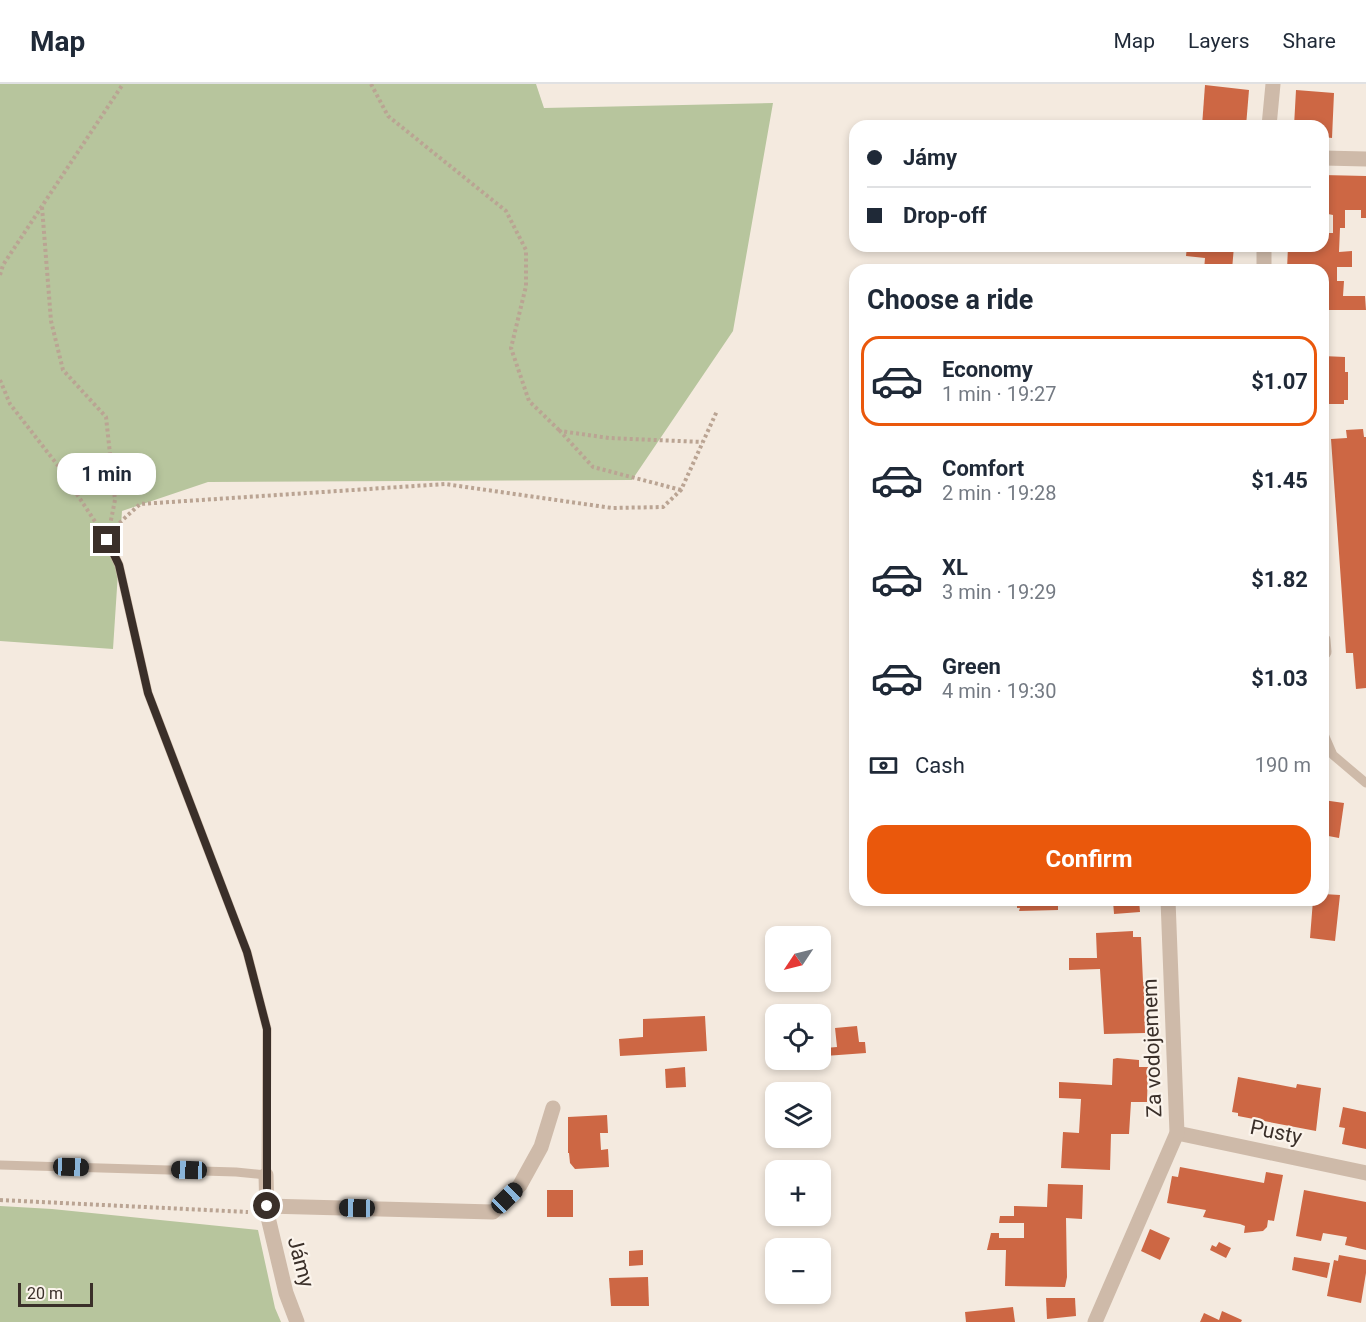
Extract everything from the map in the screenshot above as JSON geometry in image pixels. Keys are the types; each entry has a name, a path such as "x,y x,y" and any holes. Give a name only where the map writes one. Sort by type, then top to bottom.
{"street":[{"path":"1270,120 1273,84"},
{"path":"1329,158 1366,159"},
{"name":"Za vodojemem","path":"1095,1322 1177,1133 1168,906"},
{"path":"267,1210 493,1212 520,1185 541,1147 553,1108"},
{"name":"Pusty","path":"1177,1133 1366,1173"},
{"name":"Jámy","path":"266,1175 267,1210 286,1293 297,1322"}],"lane":[{"path":"0,1164 266,1175 267,1029 247,952 148,693 119,565 107,540"},
{"path":"1329,746 1333,755 1366,783"}],"path":[{"path":"0,276 3,265 123,84"},
{"path":"371,84 388,116 506,210 526,250 526,286 511,348 529,400 594,467 681,490"},
{"path":"42,207 51,321 63,370 106,417 115,500 107,540"},
{"path":"0,380 10,404 59,467 107,540"},
{"path":"107,540 116,525 140,504 446,484 612,508 663,507 681,490 717,411"},
{"path":"560,430 609,438 702,442"},
{"path":"0,1200 267,1210"}],"green space":[{"path":"0,84 536,84 544,108 773,103 733,331 632,480 208,482 122,511 113,649 0,641"},
{"path":"0,1206 52,1209 258,1230 275,1308 281,1322 0,1322"}],"building":[{"path":"1205,85 1249,90 1246,120 1202,120"},
{"path":"1296,90 1334,93 1332,138 1329,138 1329,120 1294,120"},
{"path":"1329,175 1366,176 1366,218 1361,218 1361,210 1345,210 1345,228 1340,228 1339,252 1352,251 1352,267 1337,267 1337,281 1344,281 1343,296 1365,296 1366,310 1329,310 1329,264 1287,264 1288,252 1329,252 1329,233 1333,233 1333,215 1329,214"},
{"path":"1186,252 1234,252 1232,264 1204,264 1205,258 1186,256"},
{"path":"1329,356 1345,357 1345,372 1348,372 1348,400 1344,400 1344,404 1329,404"},
{"path":"1363,429 1364,437 1366,437 1366,688 1356,689 1353,653 1346,653 1331,439 1347,438 1346,430"},
{"path":"1329,801 1344,803 1339,838 1329,836"},
{"path":"1329,894 1340,895 1335,941 1310,938 1313,906 1329,906"},
{"path":"1017,906 1058,906 1058,910 1019,911 1020,908"},
{"path":"1113,906 1140,906 1140,912 1114,914"},
{"path":"1133,931 1133,937 1141,937 1143,982 1148,982 1149,994 1144,994 1145,1033 1104,1034 1100,969 1069,970 1069,958 1097,958 1096,933"},
{"path":"705,1016 707,1051 620,1056 619,1039 643,1037 643,1019"},
{"path":"857,1026 859,1042 865,1042 866,1053 831,1056 831,1048 837,1047 835,1028"},
{"path":"1113,1059 1139,1060 1139,1067 1148,1067 1147,1102 1131,1102 1129,1134 1111,1134 1110,1170 1061,1168 1063,1132 1079,1133 1081,1099 1059,1098 1059,1082 1112,1085"},
{"path":"685,1067 686,1087 666,1088 665,1069"},
{"path":"1238,1077 1296,1088 1297,1084 1321,1088 1316,1131 1238,1116 1238,1113 1232,1112"},
{"path":"1343,1107 1366,1112 1366,1149 1342,1144 1345,1128 1339,1127"},
{"path":"607,1115 608,1133 600,1133 601,1150 608,1149 609,1167 575,1169 570,1163 568,1153 568,1117"},
{"path":"1180,1167 1264,1183 1266,1172 1283,1175 1274,1221 1268,1220 1267,1227 1263,1231 1244,1233 1245,1226 1240,1224 1203,1217 1206,1210 1167,1203 1172,1176 1178,1177"},
{"path":"1048,1184 1083,1185 1082,1219 1066,1218 1067,1277 1065,1287 1005,1286 1006,1250 987,1250 991,1233 999,1233 999,1238 1024,1238 1024,1223 999,1223 1000,1216 1014,1216 1014,1206 1047,1207"},
{"path":"547,1190 573,1190 573,1217 547,1217"},
{"path":"1304,1190 1366,1202 1366,1250 1345,1245 1347,1237 1323,1233 1321,1241 1296,1236"},
{"path":"1150,1229 1170,1238 1160,1260 1141,1251"},
{"path":"1219,1242 1231,1248 1226,1258 1210,1250 1212,1245 1216,1247"},
{"path":"643,1250 643,1265 629,1266 629,1251"},
{"path":"1339,1255 1366,1260 1361,1303 1327,1296 1334,1260 1338,1261"},
{"path":"1294,1257 1330,1263 1327,1278 1292,1270"},
{"path":"648,1277 649,1306 611,1306 609,1278"},
{"path":"1046,1298 1075,1298 1076,1316 1047,1319"},
{"path":"1013,1307 1015,1322 966,1322 965,1312"},
{"path":"1222,1311 1242,1320 1241,1322 1200,1322 1204,1313 1219,1320"}],"route":[{"path":"107,540 119,565 148,693 247,952 267,1029 267,1206"}]}
